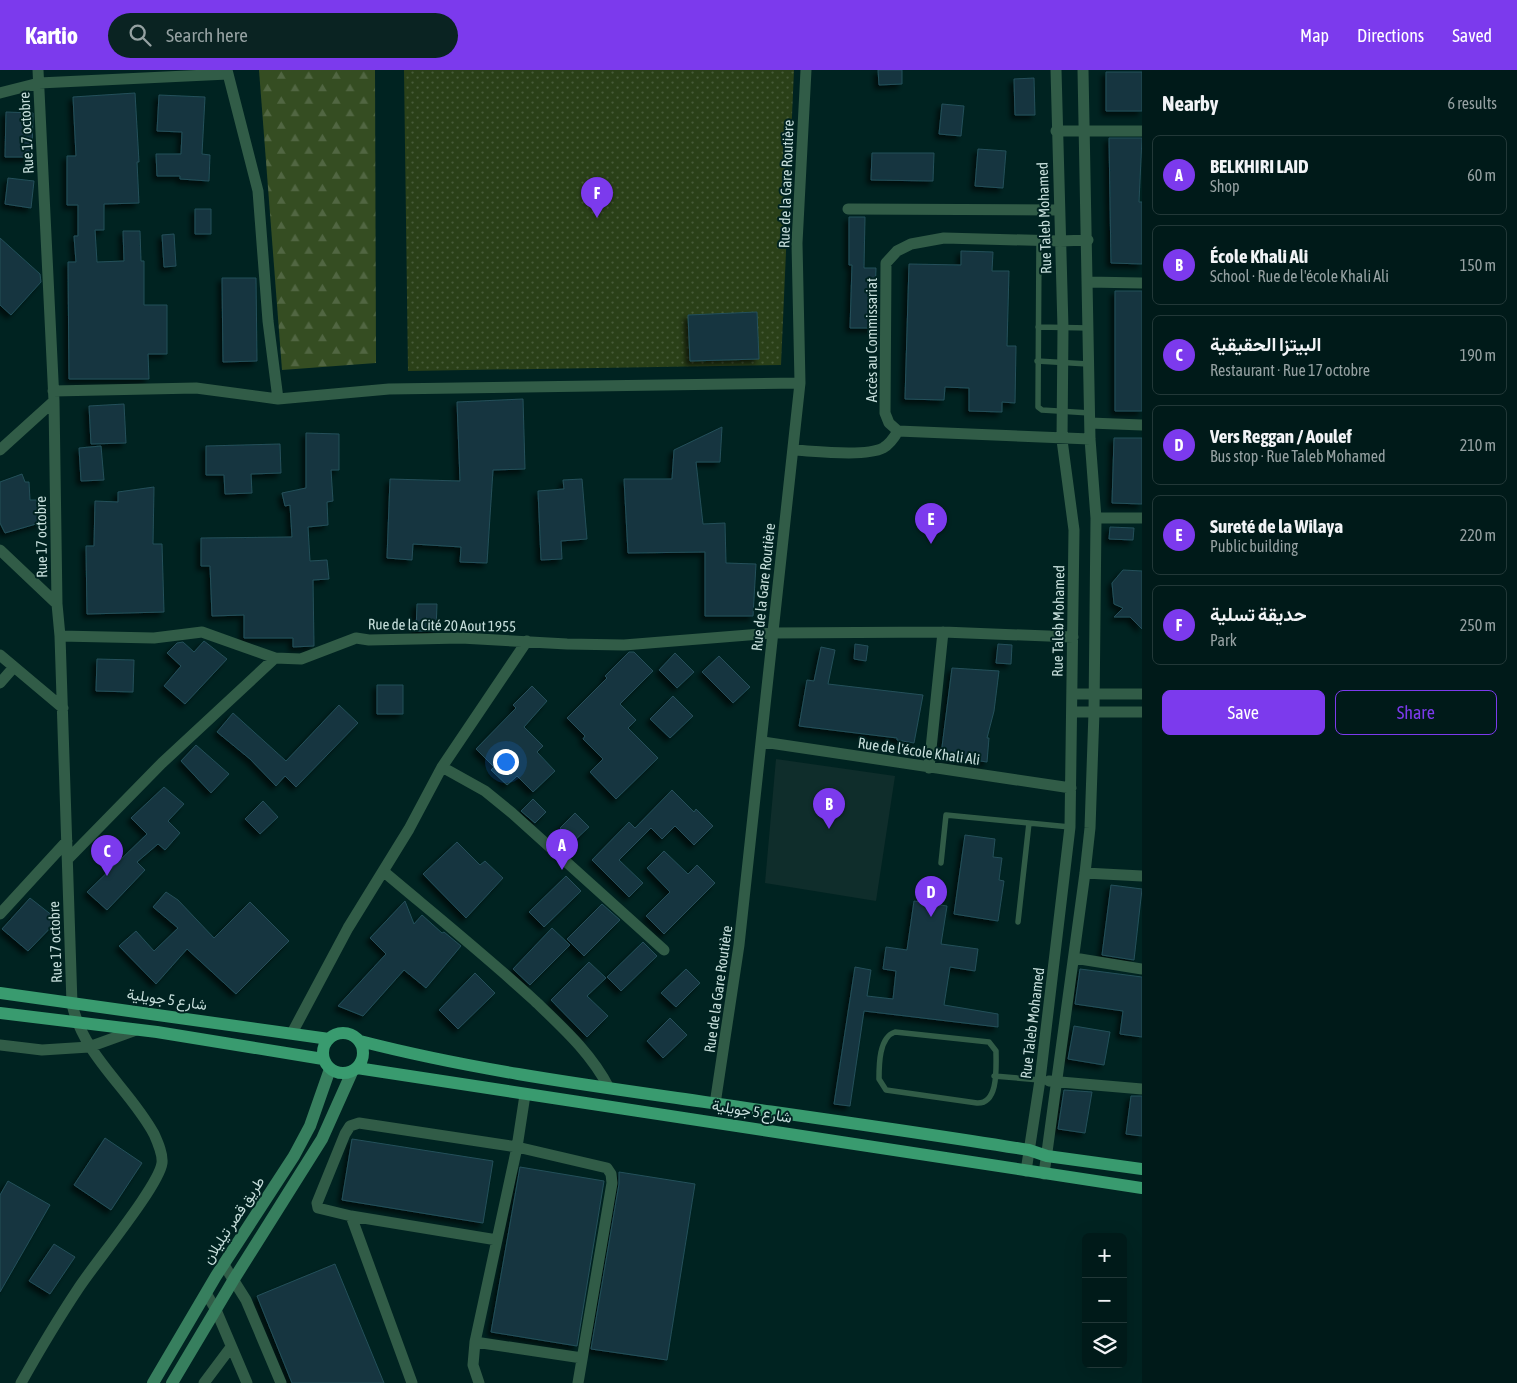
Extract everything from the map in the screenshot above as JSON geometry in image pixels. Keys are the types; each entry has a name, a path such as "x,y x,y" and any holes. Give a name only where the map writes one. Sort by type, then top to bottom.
{"main road":[{"name":"شارع 5 جويلية","path":"0,993 329,1039"},
{"path":"0,1013 136,1030 327,1064 341,1074 355,1070"},
{"path":"172,1383 234,1279 322,1139 364,1053 360,1042 350,1034 344,1033 329,1039 324,1046 327,1064"},
{"name":"شارع 5 جويلية","path":"360,1042 534,1078 1029,1150 1047,1156 1142,1169"},
{"name":"طريق قصر تيليلان","path":"153,1383 224,1264 294,1156 310,1126 327,1064"},
{"name":"شارع 5 جويلية","path":"355,1070 403,1074 525,1095 588,1102 1142,1188"}],"street":[{"name":"Rue 17 octobre","path":"21,1383 78,1289 146,1194 159,1173 162,1163 159,1145 154,1134 126,1094 89,1047 77,1023 72,1004 63,708 57,604 53,396 38,70"},
{"name":"Rue de la Gare Routière","path":"715,1104 739,945 763,742 772,633 800,383 797,243 806,70"},
{"name":"Rue Taleb Mohamed","path":"1026,1171 1040,1080 1070,827 1074,530 1062,440 1063,328 1056,131 1056,70"},
{"path":"1044,1174 1090,828 1094,712 1096,518 1090,439 1088,240 1083,70"},
{"path":"0,94 38,83 227,72 258,191 268,321 278,399"},
{"path":"1056,131 1142,131"},
{"path":"848,210 1059,210"},
{"name":"Accès au Commissariat","path":"898,431 889,423 885,413 886,263 897,251 911,244 944,238 1039,241 1088,240"},
{"path":"1088,282 1142,283"},
{"path":"0,450 53,396 196,388 278,399 389,389 800,383"},
{"path":"1090,418 1142,425"},
{"path":"793,450 870,453 888,445 898,431 1062,440 1090,439"},
{"path":"1096,518 1142,518"},
{"path":"0,550 57,604"},
{"name":"Rue de la Cité 20 Aout 1955","path":"60,636 154,638 202,632 274,658 301,659 356,638 369,640 461,638 624,645 772,633 943,632 1073,637"},
{"path":"929,768 943,632"},
{"path":"292,1033 348,928 384,871 442,767 527,641"},
{"path":"0,655 63,708"},
{"path":"68,858 162,763 274,658"},
{"path":"0,683 14,667"},
{"path":"1073,694 1142,694"},
{"path":"1072,712 1142,712"},
{"name":"Rue de l'école Khali Ali","path":"763,742 1071,788"},
{"path":"442,767 485,791 512,813 664,950"},
{"path":"1070,827 1090,828"},
{"path":"0,914 67,841"},
{"path":"384,871 504,972 579,1044 601,1073 608,1088"},
{"path":"1085,873 1142,876"},
{"path":"1074,958 1142,969"},
{"path":"0,1045 42,1050 89,1047 136,1030"},
{"path":"1040,1080 1142,1089"},
{"path":"479,1383 473,1364 475,1342 525,1095"},
{"path":"497,1240 352,1216 319,1208 316,1205 350,1126 359,1124 516,1147 597,1164 607,1168 611,1174 612,1183 578,1383"},
{"path":"352,1216 412,1383"},
{"path":"224,1264 246,1300 281,1383"},
{"path":"206,1293 216,1310 247,1383"},
{"path":"475,1342 582,1358"},
{"path":"204,1383 231,1347"}],"lane":[{"path":"1039,241 1038,407 1042,410 1090,418"},
{"path":"1038,327 1089,328"},
{"path":"1037,361 1088,364"},
{"path":"940,863 946,815 1070,827"},
{"path":"1018,922 1029,823"},
{"path":"895,1032 985,1040 993,1044 996,1051 994,1076 991,1096 981,1103 890,1091 883,1087 879,1079 884,1043 888,1036 895,1032"},
{"path":"994,1076 1040,1080"}],"shaded area":[{"path":"776,759 895,776 876,901 765,883"}],"green space":[{"path":"259,70 375,70 376,363 282,370"},
{"path":"404,70 794,70 781,365 408,371"}],"building":[{"path":"878,70 902,70 902,84 879,85"},
{"path":"1106,72 1142,72 1142,111 1106,111"},
{"path":"1034,78 1035,115 1015,115 1014,79"},
{"path":"135,93 139,203 104,204 104,230 95,230 97,262 124,261 123,231 140,231 141,261 144,261 144,305 167,305 167,354 148,354 149,379 69,379 68,262 76,262 74,236 78,236 78,205 67,205 67,156 76,156 73,97"},
{"path":"159,95 205,97 202,154 210,155 209,181 180,179 180,176 157,176 156,154 181,154 182,132 157,131"},
{"path":"942,104 964,106 961,136 939,134"},
{"path":"6,112 33,113 32,157 5,157"},
{"path":"1109,138 1142,138 1139,202 1142,202 1142,264 1111,263"},
{"path":"978,149 1006,151 1003,188 975,186"},
{"path":"872,153 934,153 933,181 871,180"},
{"path":"8,178 34,181 31,208 5,204"},
{"path":"195,209 211,209 211,234 195,234"},
{"path":"849,217 865,217 864,268 876,268 874,328 850,328 852,265 849,265"},
{"path":"174,234 176,266 164,267 162,235"},
{"path":"0,238 40,274 41,282 11,315 0,305"},
{"path":"961,251 993,252 992,271 1009,271 1007,346 1016,346 1015,403 1002,402 1002,412 969,411 969,388 945,387 944,400 905,399 909,264 961,265"},
{"path":"222,278 256,278 257,361 223,362"},
{"path":"1115,291 1142,291 1142,411 1115,411"},
{"path":"757,312 759,359 690,361 688,315"},
{"path":"523,399 525,469 493,470 487,563 460,562 461,547 413,544 412,560 387,558 390,479 460,481 457,402"},
{"path":"124,404 126,443 91,444 89,406"},
{"path":"722,427 720,462 696,462 703,524 725,523 726,563 756,564 753,616 705,616 705,552 628,553 624,479 672,479 674,450"},
{"path":"306,433 339,434 339,470 331,470 333,501 327,502 328,525 308,527 310,561 327,560 329,579 313,580 314,646 293,647 293,638 244,638 244,615 212,616 210,566 201,566 201,538 292,537 290,505 285,506 282,493 306,488"},
{"path":"1114,438 1142,438 1142,504 1112,503"},
{"path":"280,444 281,473 251,474 252,493 225,494 224,475 206,475 206,446"},
{"path":"101,446 104,480 81,481 79,448"},
{"path":"22,474 25,482 29,482 30,500 37,500 43,522 5,533 0,523 0,482"},
{"path":"582,479 587,539 561,541 562,559 541,560 538,491 564,489 563,480"},
{"path":"154,487 153,544 162,544 164,612 87,614 86,546 94,546 95,501 118,502 118,492"},
{"path":"1110,527 1134,528 1133,540 1109,539"},
{"path":"1123,570 1142,571 1142,629 1130,617 1114,617 1123,608 1114,604 1112,583"},
{"path":"417,604 437,604 436,631 416,631"},
{"path":"204,641 227,659 185,704 164,686 181,666 167,653 177,643 183,642 194,652"},
{"path":"855,644 868,646 866,661 854,659"},
{"path":"998,644 1012,645 1011,664 996,663"},
{"path":"821,647 835,650 828,684 923,695 914,743 897,740 897,738 799,726 807,680 814,681"},
{"path":"629,652 634,652 653,671 620,704 636,720 628,728 658,758 616,799 590,772 603,759 583,739 585,736 567,718 607,678 605,676"},
{"path":"675,653 694,672 677,688 659,670"},
{"path":"719,656 750,687 733,703 702,672"},
{"path":"97,659 134,660 133,692 96,691"},
{"path":"952,668 999,671 994,711 987,738 989,738 987,762 941,755"},
{"path":"377,685 403,685 403,714 377,714"},
{"path":"532,686 547,701 524,727 543,746 537,752 555,771 533,792 517,776 507,785 491,770 494,767 476,749 516,708 513,705"},
{"path":"673,696 693,716 670,738 650,719"},
{"path":"339,705 358,723 296,787 285,776 276,786 250,759 217,732 233,713 286,761"},
{"path":"196,745 229,774 211,793 181,761"},
{"path":"164,787 184,804 168,821 180,833 165,850 158,844 137,862 145,870 107,910 87,892 147,834 131,818"},
{"path":"672,790 694,812 696,809 713,826 694,845 675,826 662,839 651,828 619,860 643,883 629,897 592,860 629,822 635,828"},
{"path":"533,799 546,812 535,823 521,811"},
{"path":"263,801 278,817 260,834 245,819"},
{"path":"575,813 589,827 573,842 560,828"},
{"path":"965,835 995,839 993,857 1002,858 999,880 1004,881 998,921 954,914"},
{"path":"457,842 480,865 485,861 503,878 466,918 423,874"},
{"path":"664,851 688,874 697,865 715,883 664,934 646,916 670,892 647,868"},
{"path":"566,876 581,891 544,927 529,912"},
{"path":"1111,885 1142,889 1134,960 1102,955"},
{"path":"166,892 178,900 214,938 250,902 289,941 236,994 187,949 156,984 119,946 136,931 154,951 178,928 153,907"},
{"path":"30,898 58,920 28,951 2,929"},
{"path":"405,901 414,924 422,915 442,933 444,932 461,946 426,988 404,970 363,1016 338,1006 386,954 370,938"},
{"path":"914,901 947,906 941,944 978,949 975,971 950,967 944,1005 998,1014 998,1027 864,1011 850,1106 834,1104 855,967 871,970 867,996 893,999 896,971 883,969 886,947 907,950"},
{"path":"602,904 620,920 584,956 567,939"},
{"path":"552,928 570,945 530,985 513,969"},
{"path":"643,942 657,956 621,991 607,977"},
{"path":"589,962 606,978 587,996 608,1016 587,1037 551,1000"},
{"path":"686,969 700,983 676,1007 661,993"},
{"path":"1080,969 1142,977 1142,1037 1120,1034 1123,1011 1075,1004"},
{"path":"475,973 495,993 458,1029 439,1010"},
{"path":"670,1018 687,1035 663,1058 647,1041"},
{"path":"1074,1026 1110,1032 1104,1065 1068,1059"},
{"path":"1064,1090 1092,1092 1085,1133 1058,1129"},
{"path":"1131,1096 1142,1096 1142,1136 1126,1134"},
{"path":"105,1138 142,1163 111,1210 74,1185"},
{"path":"352,1139 493,1161 483,1223 342,1200"},
{"path":"520,1167 604,1181 577,1346 491,1332"},
{"path":"619,1172 695,1184 667,1360 591,1349 619,1184"},
{"path":"8,1181 50,1205 0,1292 0,1195"},
{"path":"54,1244 75,1257 50,1294 29,1281"},
{"path":"335,1264 384,1383 292,1383 257,1296"}],"place":[{"name":"حديقة تسلية","path":"597,218"},
{"name":"Sureté de la Wilaya","path":"931,544"},
{"name":"École Khali Ali","path":"829,829"},
{"name":"BELKHIRI LAID","path":"562,870"},
{"name":"البيتزا الحقيقية","path":"107,876"},
{"name":"Vers Reggan / Aoulef","path":"931,917"}]}
